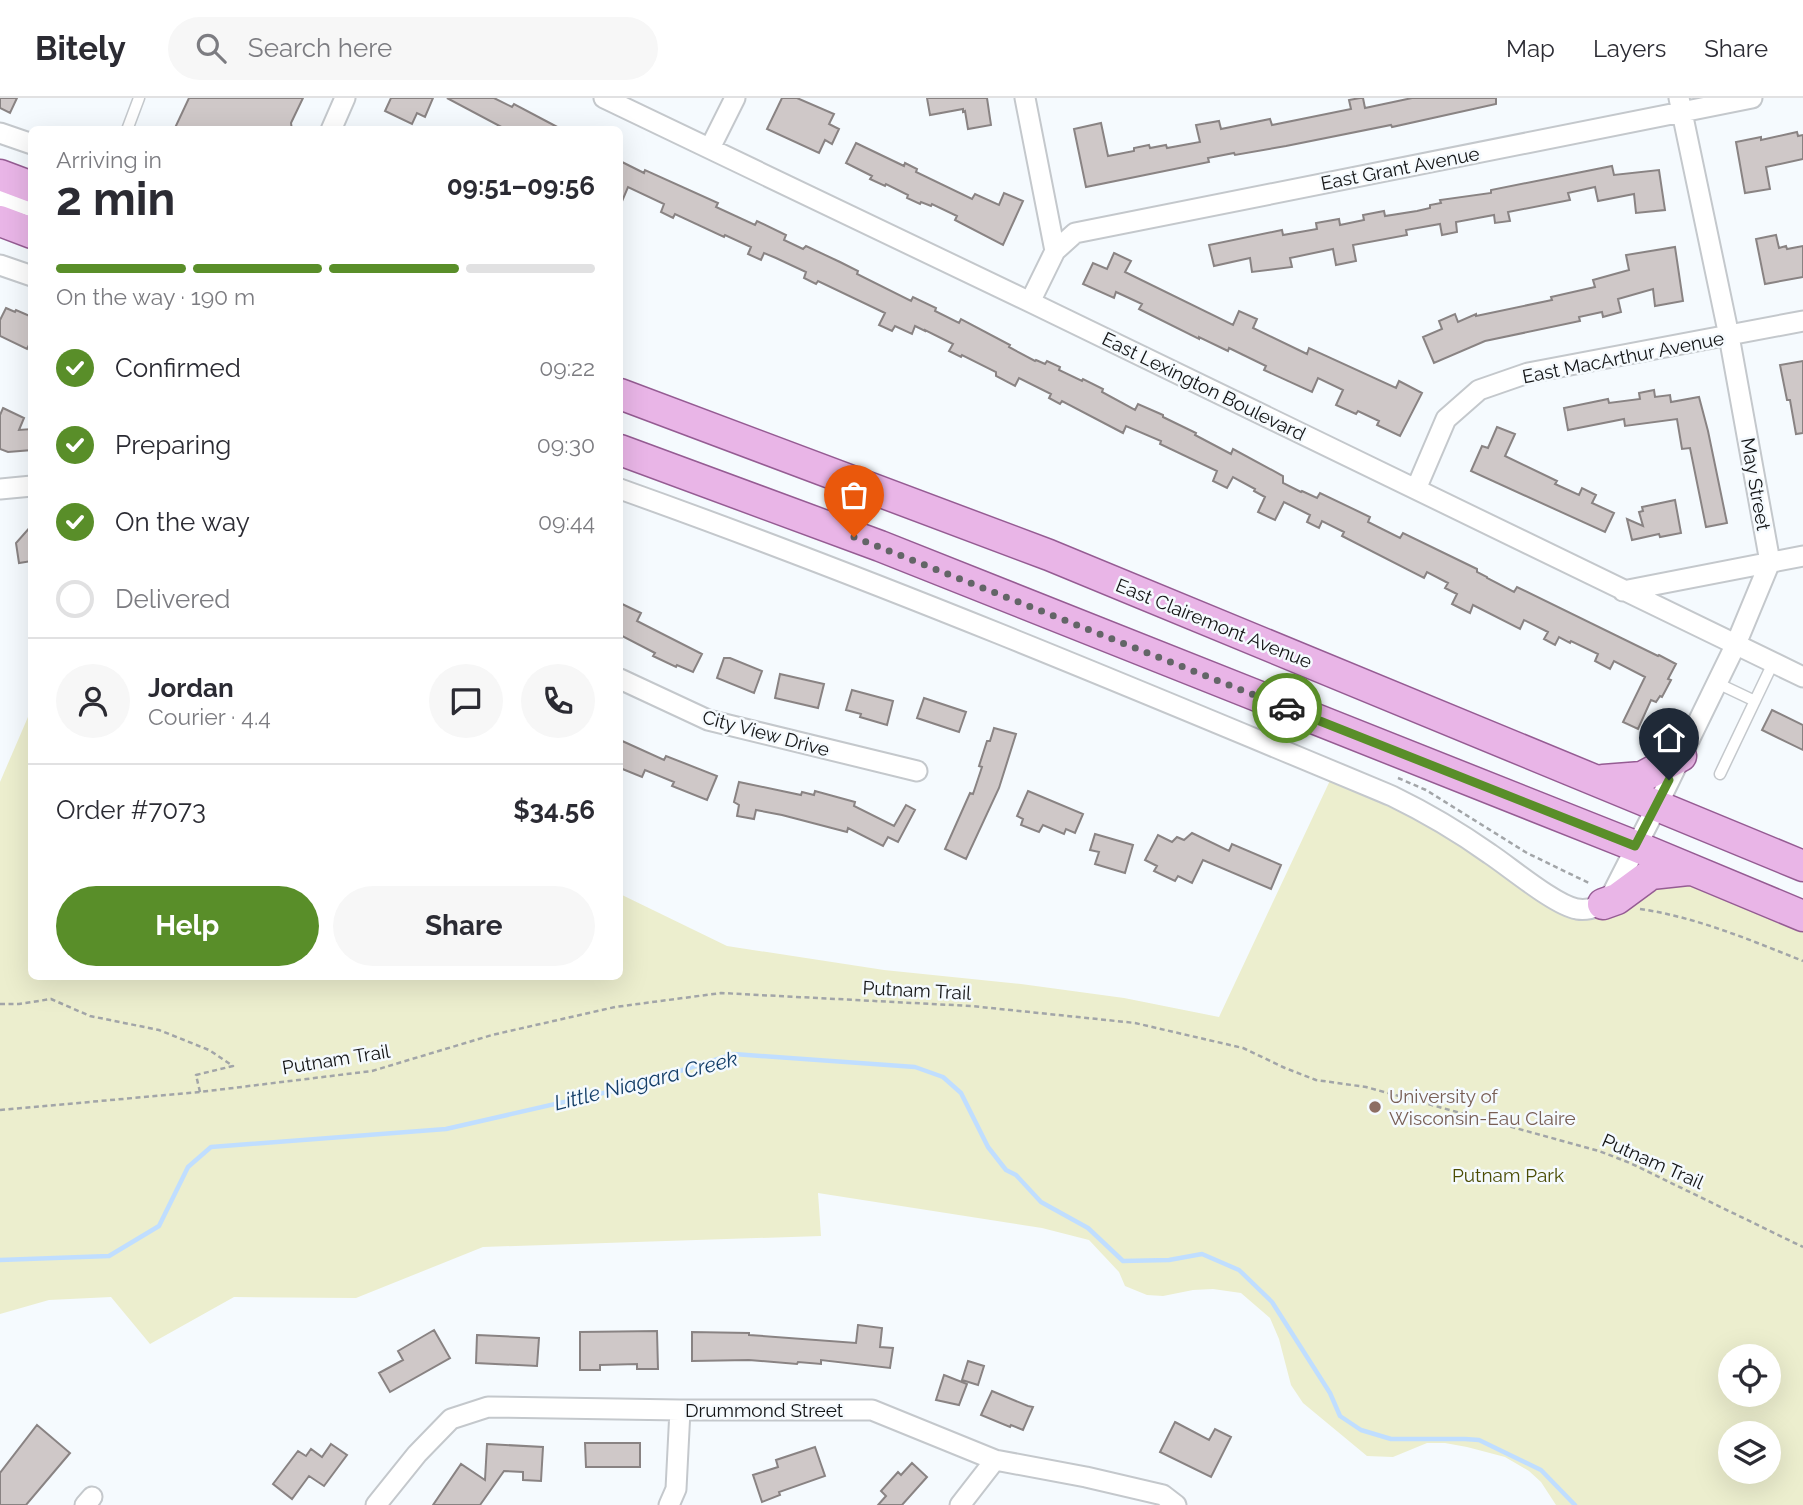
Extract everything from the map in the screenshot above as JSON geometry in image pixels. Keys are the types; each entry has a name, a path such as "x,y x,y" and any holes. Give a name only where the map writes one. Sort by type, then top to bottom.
{"main road":[{"path":"0,175 28,186"},
{"path":"0,221 28,232"},
{"name":"East Clairemont Avenue","path":"623,395 1049,555 1803,866"},
{"path":"623,451 880,546 1635,846 1803,916"},
{"path":"1594,781 1642,777 1681,756"},
{"path":"1603,904 1617,899 1651,874 1692,870"}],"street":[{"path":"333,126 345,98"},
{"name":"East Lexington Boulevard","path":"604,98 1803,677"},
{"path":"710,148 735,98"},
{"path":"1025,98 1055,251 1030,302"},
{"name":"East Grant Avenue","path":"1055,251 1075,233 1680,105 1752,98"},
{"name":"May Street","path":"1680,105 1729,336 1770,562"},
{"path":"0,133 28,143"},
{"path":"0,194 28,204"},
{"path":"0,265 28,275"},
{"name":"East MacArthur Avenue","path":"1416,489 1447,419 1479,390 1528,373 1803,321"},
{"path":"0,489 28,486"},
{"path":"623,490 904,595 1392,796 1456,830 1565,905 1585,910 1603,904 1611,896 1717,683 1770,562"},
{"path":"1623,591 1803,556"},
{"name":"City View Drive","path":"623,680 708,720 917,771"},
{"name":"Drummond Street","path":"376,1505 417,1454 451,1419 488,1407 872,1410 996,1460 1163,1495 1176,1505"},
{"path":"669,1505 676,1489 680,1410"},
{"path":"960,1505 996,1460"}],"lane":[{"path":"128,126 139,98"},
{"path":"1720,774 1773,663"},
{"path":"1717,683 1755,701"}],"path":[{"name":"Putnam Trail","path":"0,1110 200,1092 372,1071 492,1035 615,1007 721,993 971,1006 1135,1023 1243,1048 1316,1080 1366,1087 1599,1151 1630,1163 1803,1247"},
{"path":"0,1004 51,999 90,1016 159,1030 209,1050 233,1066 196,1075 200,1092"}],"green space":[{"name":"Putnam Park","path":"28,717 28,980 623,980 623,895 727,946 884,970 1124,998 1219,1017 1334,772 1575,909 1660,872 1803,920 1803,1505 1556,1505 1541,1482 1529,1471 1505,1457 1467,1447 1427,1443 1393,1457 1367,1456 1303,1403 1291,1385 1279,1339 1270,1318 1241,1293 1213,1289 1163,1296 1147,1295 1125,1286 1119,1272 1089,1240 1042,1228 818,1193 821,1236 483,1247 356,1298 234,1297 150,1344 111,1297 49,1300 0,1314 0,782"}],"building":[{"path":"0,98 17,98 10,113 0,108"},
{"path":"189,98 303,98 291,126 176,126"},
{"path":"391,98 433,98 425,117 417,113 412,124 385,111"},
{"path":"447,98 494,98 512,107 514,104 555,126 500,126"},
{"path":"782,98 797,98 834,114 829,124 839,129 832,144 825,140 819,153 767,129"},
{"path":"927,98 987,98 991,125 968,129 963,109 930,115"},
{"path":"1363,98 1365,108 1412,98 1496,98 1496,104 1392,127 1391,125 1208,158 1209,162 1086,187 1074,129 1101,123 1108,156 1149,145 1150,148 1166,145 1167,148 1200,142 1196,125 1219,121 1221,129 1270,119 1272,125 1351,109 1349,100"},
{"path":"1797,132 1798,136 1803,135 1803,159 1766,167 1770,189 1745,193 1736,142"},
{"path":"856,143 904,166 905,163 917,169 916,172 972,199 975,194 999,205 1004,193 1023,201 1003,245 955,220 957,216 932,204 920,204 907,198 908,195 870,179 872,176 846,163"},
{"path":"623,162 718,203 716,207 755,225 757,221 786,235 784,240 803,249 806,246 840,262 858,271 857,274 911,301 913,297 959,323 961,319 1035,361 1045,364 1047,361 1060,367 1059,370 1103,389 1102,392 1135,410 1138,404 1163,415 1231,454 1233,449 1283,476 1283,483 1301,492 1317,498 1320,493 1370,517 1368,522 1400,538 1403,533 1477,569 1477,572 1514,592 1517,587 1659,655 1676,664 1668,679 1671,680 1662,697 1656,702 1651,700 1638,729 1623,722 1645,677 1614,661 1610,669 1595,661 1598,654 1571,641 1570,643 1559,637 1555,645 1544,639 1548,632 1524,620 1520,629 1473,605 1470,613 1452,604 1457,594 1445,588 1448,583 1427,572 1424,578 1342,536 1344,532 1322,521 1319,528 1307,522 1310,515 1284,502 1275,520 1258,512 1265,497 1233,477 1227,488 1213,481 1217,471 1160,444 1161,441 1126,426 1123,433 1062,401 1060,404 1049,398 1051,394 1019,378 1015,386 996,376 996,372 949,351 953,344 925,330 915,326 912,334 895,326 892,331 879,325 885,313 818,281 816,284 804,278 806,272 776,258 764,253 761,260 748,254 751,247 725,235 724,237 675,214 673,218 661,212 664,204 628,187 623,199"},
{"path":"1612,166 1614,175 1659,170 1665,210 1636,213 1634,194 1598,201 1595,187 1568,193 1570,200 1508,212 1510,221 1495,223 1494,215 1456,222 1457,232 1442,235 1440,224 1406,230 1407,235 1353,245 1356,261 1336,265 1333,249 1290,258 1292,267 1252,272 1250,258 1214,266 1209,245 1282,230 1283,235 1317,229 1316,223 1339,219 1340,225 1364,220 1363,215 1384,211 1385,216 1417,211 1441,203 1440,200 1491,193 1491,190"},
{"path":"1776,235 1779,248 1803,246 1803,277 1765,284 1756,239"},
{"path":"1675,247 1683,301 1655,306 1653,289 1618,299 1621,312 1603,317 1602,312 1579,317 1580,321 1485,341 1434,363 1423,337 1442,329 1439,321 1455,314 1458,322 1476,314 1552,300 1551,297 1595,287 1593,280 1629,270 1626,255"},
{"path":"1114,253 1131,261 1125,272 1233,325 1239,311 1257,319 1253,328 1307,354 1309,348 1396,388 1399,381 1422,393 1400,436 1377,425 1379,421 1336,405 1343,390 1318,378 1312,392 1264,370 1266,366 1229,348 1228,351 1199,339 1139,309 1142,304 1116,292 1114,298 1083,284 1093,263 1107,269"},
{"path":"6,308 28,315 27,349 0,336 0,320"},
{"path":"1803,361 1803,433 1796,434 1780,365"},
{"path":"1654,390 1655,397 1670,395 1671,402 1699,397 1727,523 1706,527 1690,448 1682,449 1677,419 1625,426 1624,419 1568,430 1564,408 1608,399 1609,403 1640,399 1639,393"},
{"path":"3,408 24,418 19,430 28,429 28,450 8,452 0,449 0,415"},
{"path":"1497,427 1515,434 1505,456 1557,481 1555,484 1579,495 1582,488 1596,495 1592,503 1614,513 1605,532 1471,471 1482,446 1488,448"},
{"path":"1675,500 1681,533 1660,537 1659,534 1632,540 1627,519 1643,526 1639,512 1643,511 1642,507"},
{"path":"28,530 28,562 19,563 16,543"},
{"path":"623,604 641,613 637,621 702,654 693,672 653,656 655,653 623,637"},
{"path":"724,658 762,671 754,693 717,678"},
{"path":"780,674 824,684 818,708 775,698"},
{"path":"852,690 893,701 887,725 846,710"},
{"path":"924,698 966,712 959,732 917,718"},
{"path":"1772,710 1803,725 1803,750 1762,730"},
{"path":"994,728 1016,734 999,788 966,859 945,849 970,793 973,794 982,767 979,766"},
{"path":"623,741 664,760 666,756 717,776 707,800 672,786 674,782 645,770 642,777 623,769"},
{"path":"739,782 801,795 802,792 814,795 815,791 855,802 854,806 894,826 906,805 915,810 898,842 888,837 883,846 848,828 847,832 756,810 754,819 737,816 739,805 734,802"},
{"path":"1028,791 1083,814 1075,833 1066,829 1064,834 1043,825 1039,832 1021,825 1023,819 1017,816"},
{"path":"1192,833 1229,851 1232,844 1281,865 1271,889 1203,860 1192,883 1178,876 1175,881 1154,871 1157,866 1145,860 1158,835 1172,842 1177,837 1184,840"},
{"path":"1095,834 1133,845 1125,873 1095,864 1099,852 1090,850"},
{"path":"858,1325 882,1328 880,1347 893,1348 890,1368 821,1360 821,1364 749,1360 692,1361 692,1332 749,1333 856,1343"},
{"path":"434,1330 450,1358 390,1392 379,1373 403,1360 398,1351"},
{"path":"657,1331 658,1369 637,1369 637,1364 600,1365 600,1370 580,1370 580,1332"},
{"path":"477,1335 539,1338 537,1366 476,1363"},
{"path":"968,1361 984,1366 978,1385 962,1380"},
{"path":"944,1375 967,1384 959,1405 936,1400"},
{"path":"992,1391 1033,1407 1023,1430 981,1415"},
{"path":"1175,1422 1209,1440 1215,1429 1231,1437 1211,1477 1160,1452"},
{"path":"37,1425 70,1453 26,1505 0,1505 0,1473"},
{"path":"585,1443 640,1443 640,1467 586,1467"},
{"path":"331,1444 347,1455 324,1486 309,1476 292,1499 273,1484 298,1451 306,1456 311,1449 322,1457"},
{"path":"487,1444 543,1447 541,1481 523,1480 523,1472 504,1471 480,1505 433,1505 461,1464 485,1480"},
{"path":"815,1447 825,1476 779,1492 780,1495 762,1502 753,1475 778,1467 776,1460"},
{"path":"912,1463 927,1477 902,1505 878,1505 886,1496 881,1491 898,1472 901,1475"}],"waterway":[{"name":"Little Niagara Creek","path":"0,1260 109,1256 159,1226 188,1167 211,1147 446,1129 625,1088 734,1054 915,1067 943,1077 961,1093 988,1147 1006,1170 1016,1175 1041,1202 1088,1228 1123,1261 1169,1260 1202,1254 1239,1270 1272,1302 1330,1393 1340,1416 1361,1430 1391,1439 1479,1440 1541,1470 1575,1505"}],"way so far":[{"path":"854,537 1287,708"}],"place":[{"name":"University of Wisconsin-Eau Claire","path":"1375,1107"}],"route":[{"path":"1287,708 1635,846 1669,780"}]}
